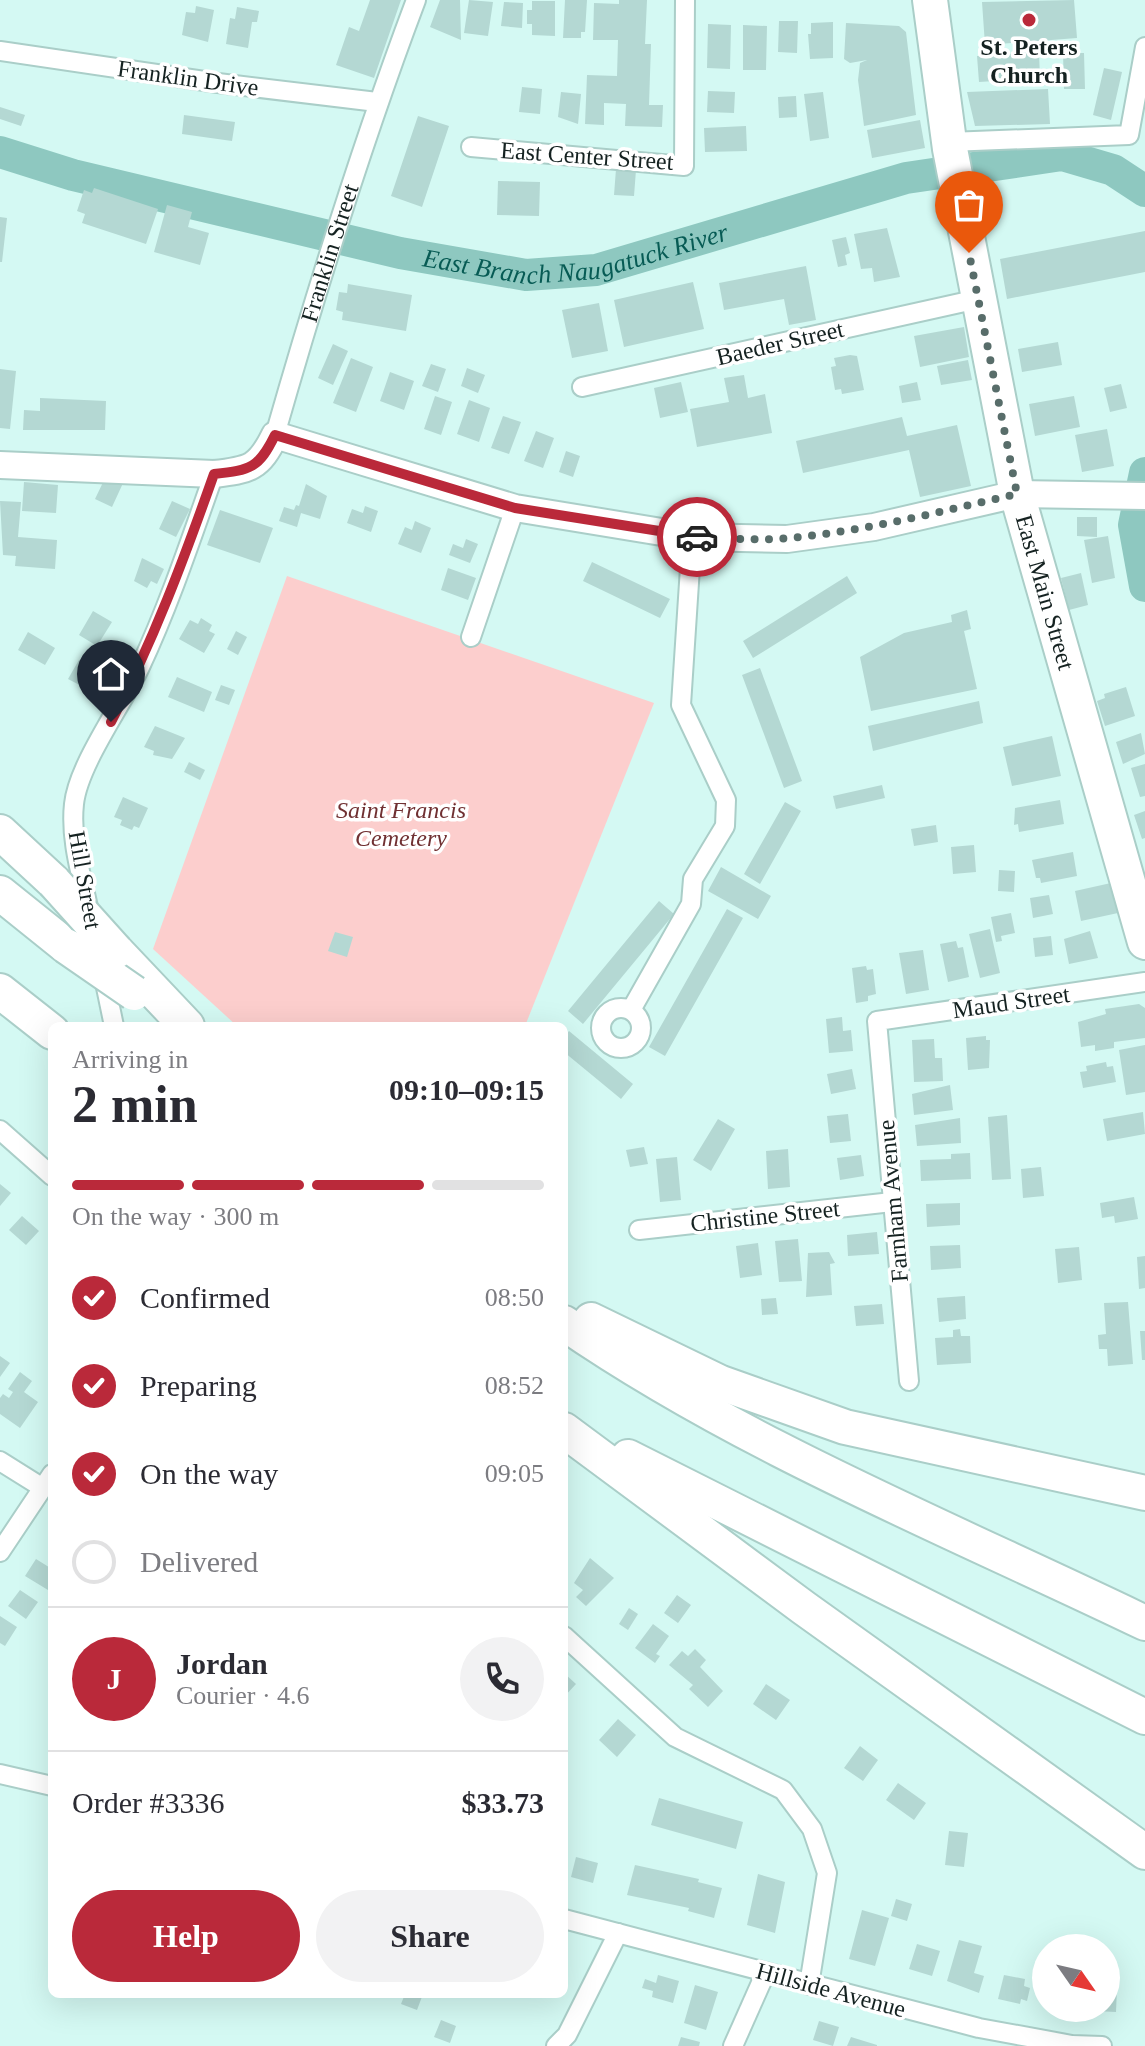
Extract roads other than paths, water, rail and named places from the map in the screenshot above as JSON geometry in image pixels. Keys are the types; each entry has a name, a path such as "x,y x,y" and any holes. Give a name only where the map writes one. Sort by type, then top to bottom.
{"highway":[{"name":"East Main Street","path":"930,0 949,146 1017,494 1139,896 1145,942"},
{"path":"0,832 54,882 183,1022"},
{"path":"0,893 66,946 172,1022"},
{"path":"0,991 48,1029"},
{"path":"568,1308 721,1383 845,1427 1145,1493"},
{"path":"568,1326 623,1364 786,1451 1145,1623"},
{"path":"568,1425 1145,1717"},
{"path":"568,1433 817,1618 1145,1852"}],"main road":[{"name":"Franklin Street","path":"0,465 214,474 246,470 263,459 275,435"},
{"path":"275,435 515,508 692,537 787,539 874,527 1017,494 1145,496"}],"street":[{"name":"Franklin Street","path":"275,435 324,262 377,102 416,0"},
{"name":"East Center Street","path":"471,147 684,166 685,0"},
{"path":"949,146 1129,135 1145,47"},
{"name":"Franklin Drive","path":"0,51 377,102"},
{"name":"Baeder Street","path":"582,387 978,299"},
{"name":"Hill Street","path":"113,1022 80,872 73,830 74,801 82,776 139,669 170,596 214,474"},
{"path":"471,637 515,508"},
{"path":"631,1010 691,904 693,879 725,826 726,800 681,705 692,537"},
{"name":"Maud Street","path":"877,1021 1145,982"},
{"name":"Farnham Avenue","path":"877,1021 909,1381"},
{"path":"0,1130 48,1172"},
{"name":"Christine Street","path":"639,1230 892,1202"},
{"path":"0,1461 47,1481 0,1552"},
{"path":"568,1640 675,1737 783,1790 812,1829 827,1873 809,1985"},
{"path":"0,1774 48,1785"},
{"name":"Hillside Avenue","path":"568,1920 979,2028 1072,2045 1102,2046"},
{"path":"556,2046 567,2035 618,1933"},
{"path":"733,2046 765,1974"}],"waterway":[{"name":"East Branch Naugatuck River","path":"0,152 73,175 400,253 526,275 596,270 906,178 1062,155 1113,170 1145,191"},
{"name":"East Branch Naugatuck River","path":"1145,473 1134,525 1145,586"}],"place":[{"name":"St. Peters Church","path":"1029,20"}],"park label":[{"name":"Saint Francis Cemetery","path":"401,824"}]}
